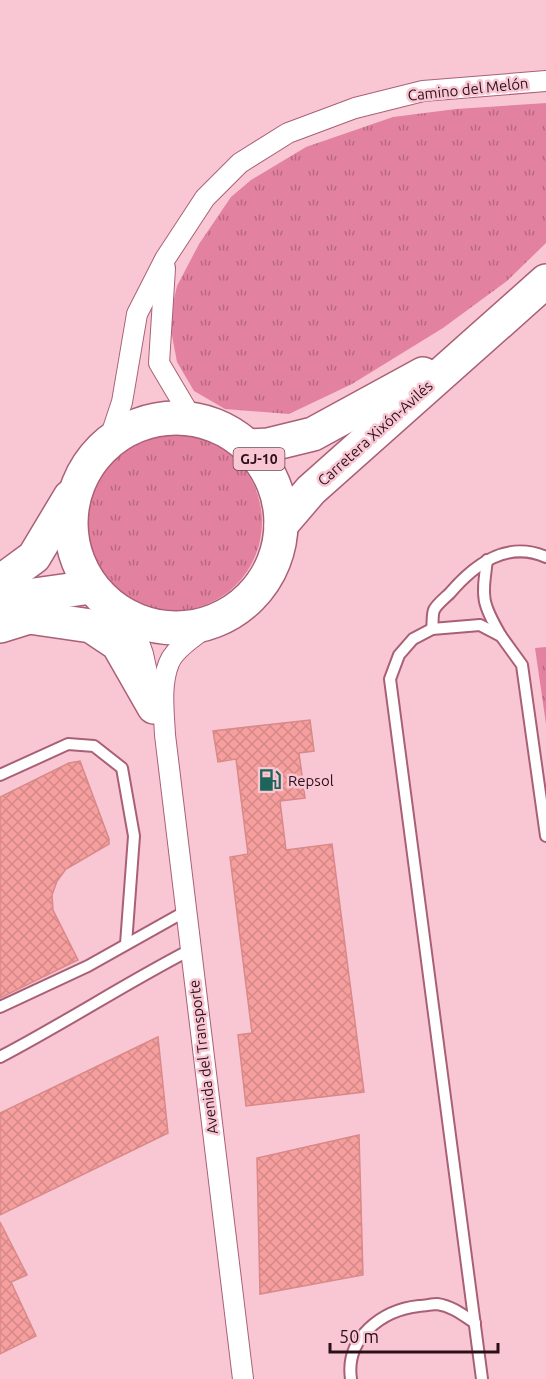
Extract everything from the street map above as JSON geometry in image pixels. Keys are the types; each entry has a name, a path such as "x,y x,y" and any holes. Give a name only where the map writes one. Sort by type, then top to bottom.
{"highway":[{"name":"Carretera Xixón-Avilés","path":"281,525 311,490 546,280"},
{"name":"Carretera Xixón-Avilés","path":"249,446 268,445 313,434 474,345"},
{"name":"GJ-10","path":"73,493 70,541 91,587 131,620 156,628 191,628 218,620 250,598 275,558 281,525 270,475 249,446 221,426 191,417 153,418 110,438"},
{"path":"0,582 34,557 110,438"},
{"path":"0,600 91,587"},
{"path":"0,626 29,617 92,626 117,644 159,721"}],"street":[{"name":"Camino del Melón","path":"110,438 122,402 137,314 165,259 205,198 240,163 288,133 356,108 423,91 546,81"},
{"name":"Camino del Melón","path":"165,259 159,363 191,417"},
{"path":"131,620 143,654 159,721"},
{"path":"159,721 169,662 190,639 218,620"},
{"name":"Avenida del Transporte","path":"159,721 186,911 243,1379"}],"lane":[{"path":"432,629 434,610 465,575 487,560 506,551 537,553 546,557"},
{"path":"487,560 482,593 487,612 522,665 546,836"},
{"path":"483,1379 390,679 399,655 413,639 432,629 480,625 501,636"},
{"path":"0,775 69,744 94,746 122,768 134,836 126,944"},
{"path":"0,1006 88,966 186,911"},
{"path":"0,1057 190,950"},
{"path":"351,1379 354,1347 372,1324 388,1313 409,1307 437,1304 458,1311 475,1323"}],"green space":[{"path":"546,103 546,243 507,281 443,328 352,384 289,414 225,409 194,391 177,362 169,320 177,286 199,244 231,197 251,180 306,147 393,117 456,109"},
{"path":"173,433 207,440 223,448 236,459 247,472 255,488 262,522 255,556 247,572 236,585 223,596 207,604 173,611 139,604 123,596 110,585 99,572 91,556 84,522 91,488 99,472 110,459 123,448 139,440"},
{"path":"546,647 546,724 535,648"}],"building":[{"path":"310,720 314,751 299,753 305,798 280,801 286,850 332,844 364,1092 246,1106 238,1035 252,1033 230,857 248,854 236,759 218,762 213,731"},
{"path":"80,761 109,844 66,869 57,881 52,895 53,910 78,960 0,998 0,797 69,763"},
{"path":"158,1037 168,1133 0,1215 0,1113"},
{"path":"359,1135 363,1275 260,1294 257,1158"},
{"path":"0,1222 27,1275 11,1282 36,1336 0,1354"}],"place":[{"name":"Repsol","path":"270,780"}]}
